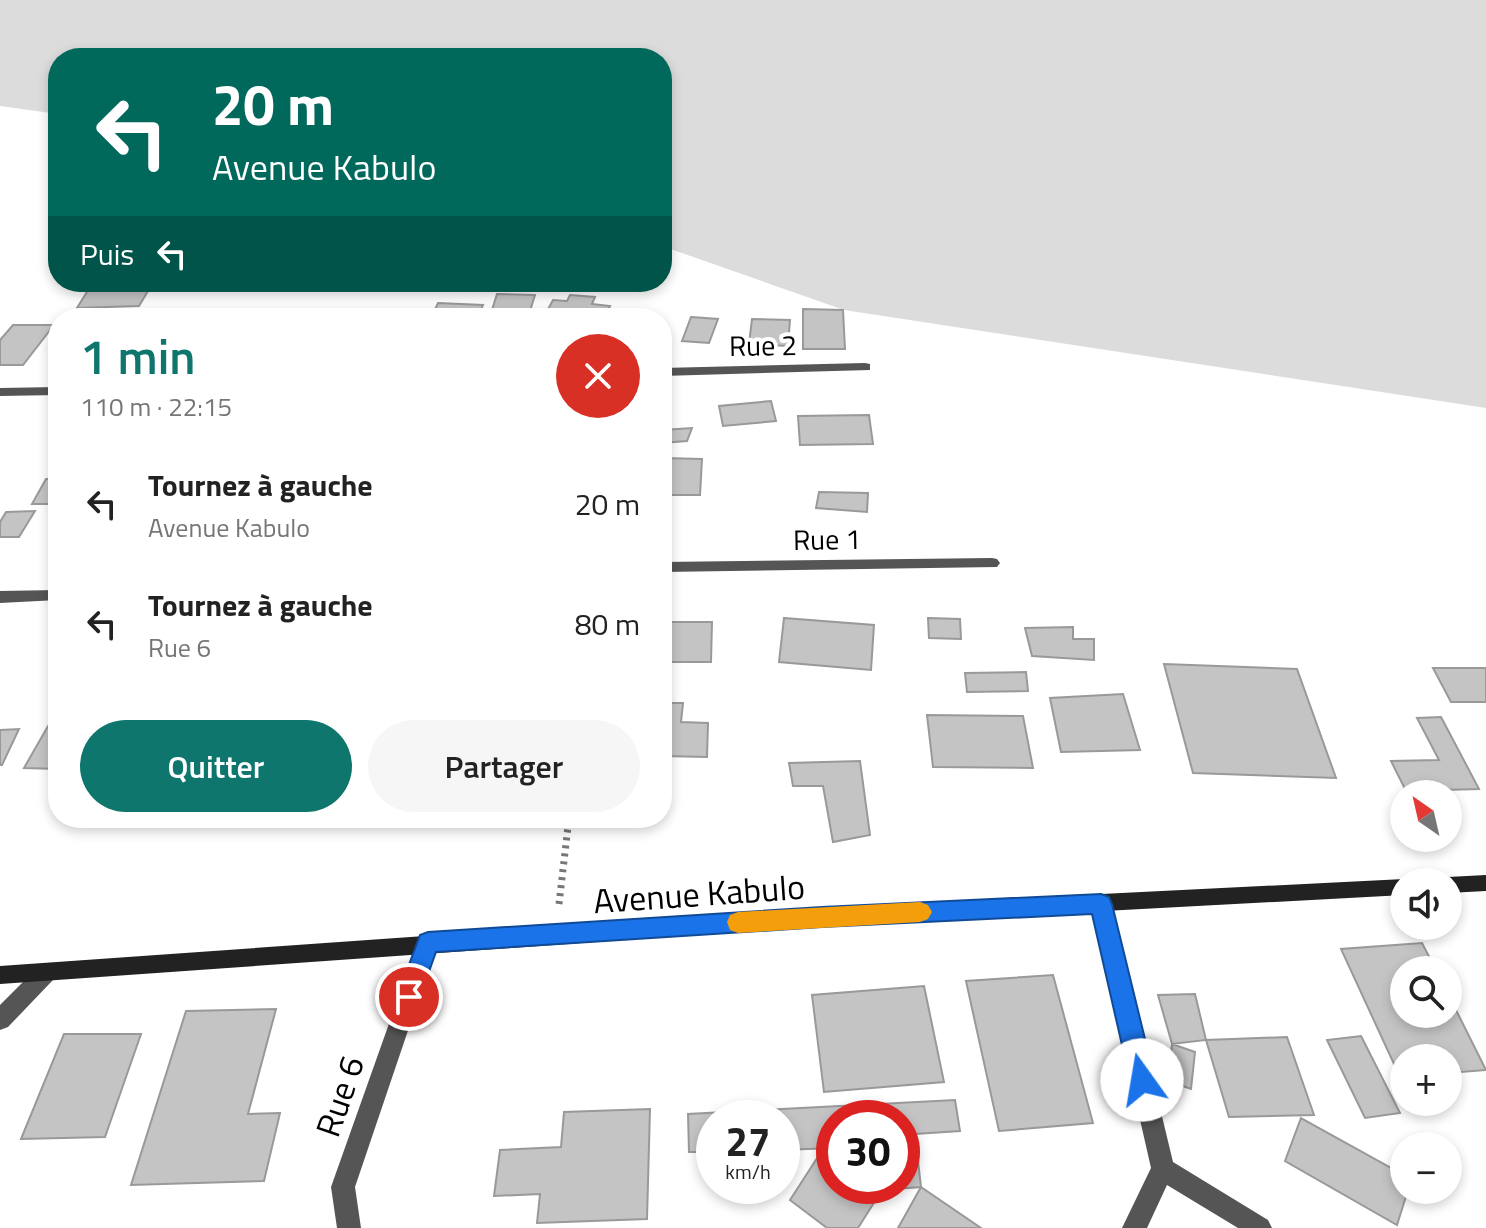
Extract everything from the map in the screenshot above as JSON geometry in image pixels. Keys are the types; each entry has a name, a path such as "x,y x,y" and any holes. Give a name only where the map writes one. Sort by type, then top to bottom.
{"street":[{"name":"Rue 2","path":"672,372 865,367"},
{"path":"0,392 48,391"},
{"name":"Rue 1","path":"672,567 992,563"},
{"path":"0,597 48,595"},
{"path":"1462,884 1486,883"},
{"name":"Avenue Kabulo","path":"0,975 428,942 822,917 1390,888"},
{"path":"1101,904 1163,1169 1134,1228"},
{"name":"Rue 6","path":"349,1228 343,1187 428,942"},
{"path":"0,1020 46,973"},
{"path":"1163,1169 1260,1228"}],"path":[{"path":"556,935 568,828"}],"shaded area":[{"path":"0,0 1486,0 1486,408 844,310 672,250 672,48 48,48 48,113 0,106"}],"building":[{"path":"87,292 147,292 139,306 77,308"},
{"path":"497,294 535,295 531,308 493,308"},
{"path":"570,295 595,297 592,304 610,306 549,308 553,300 567,301"},
{"path":"438,303 483,305 482,308 436,308"},
{"path":"803,309 843,310 845,349 803,349"},
{"path":"691,317 718,319 709,343 682,341"},
{"path":"752,319 790,320 788,346 749,344"},
{"path":"13,325 48,325 48,333 23,365 0,365 0,340"},
{"path":"771,401 776,421 723,426 719,406"},
{"path":"869,415 873,444 800,445 798,416"},
{"path":"692,428 687,441 672,442 672,429"},
{"path":"672,458 702,459 700,495 672,495"},
{"path":"46,479 48,479 48,504 32,504"},
{"path":"819,492 868,493 867,512 816,508"},
{"path":"35,511 19,537 0,537 0,522 6,512"},
{"path":"784,618 874,625 871,670 779,662"},
{"path":"928,618 960,619 961,639 929,638"},
{"path":"672,622 712,622 711,662 672,662"},
{"path":"1073,627 1073,639 1094,639 1094,660 1032,656 1025,628"},
{"path":"1164,664 1297,669 1336,778 1193,773"},
{"path":"1433,668 1486,668 1486,702 1451,702"},
{"path":"1026,672 1028,691 967,692 965,673"},
{"path":"1123,694 1140,750 1061,752 1050,698"},
{"path":"672,703 683,703 681,722 708,723 707,757 672,756"},
{"path":"927,715 1023,716 1033,768 933,767"},
{"path":"1441,717 1479,789 1462,789 1462,780 1400,780 1391,761 1439,760 1417,718"},
{"path":"48,726 48,769 24,768"},
{"path":"19,729 2,765 0,765 0,730"},
{"path":"860,761 870,835 833,842 823,786 793,786 789,763"},
{"path":"1422,943 1429,956 1390,956 1390,1028 1462,1028 1462,1022 1486,1070 1462,1072 1462,1044 1390,1044 1390,1055 1341,949"},
{"path":"1053,975 1093,1123 999,1131 966,981"},
{"path":"924,986 944,1082 824,1092 812,995"},
{"path":"1195,994 1206,1040 1172,1044 1158,995"},
{"path":"276,1009 248,1114 280,1113 264,1181 131,1185 186,1011"},
{"path":"64,1034 141,1034 105,1137 21,1139"},
{"path":"1361,1036 1390,1093 1390,1114 1365,1118 1327,1040"},
{"path":"1287,1037 1314,1115 1229,1117 1206,1040"},
{"path":"1172,1044 1195,1052 1191,1089 1168,1081"},
{"path":"955,1100 960,1131 920,1134 920,1102"},
{"path":"816,1107 816,1149 800,1149 800,1108"},
{"path":"650,1109 647,1219 537,1223 540,1194 494,1196 500,1150 561,1147 564,1112"},
{"path":"688,1114 696,1114 696,1152 689,1152"},
{"path":"1301,1118 1390,1167 1390,1204 1404,1204 1397,1225 1285,1161"},
{"path":"816,1160 816,1204 873,1204 858,1228 827,1228 795,1204 800,1204 800,1185"},
{"path":"920,1189 981,1228 898,1228 911,1204 920,1204"}],"slow traffic":[{"path":"738,922 920,912"}],"route":[{"path":"409,997 428,942 822,917 1101,904 1142,1080"}]}
